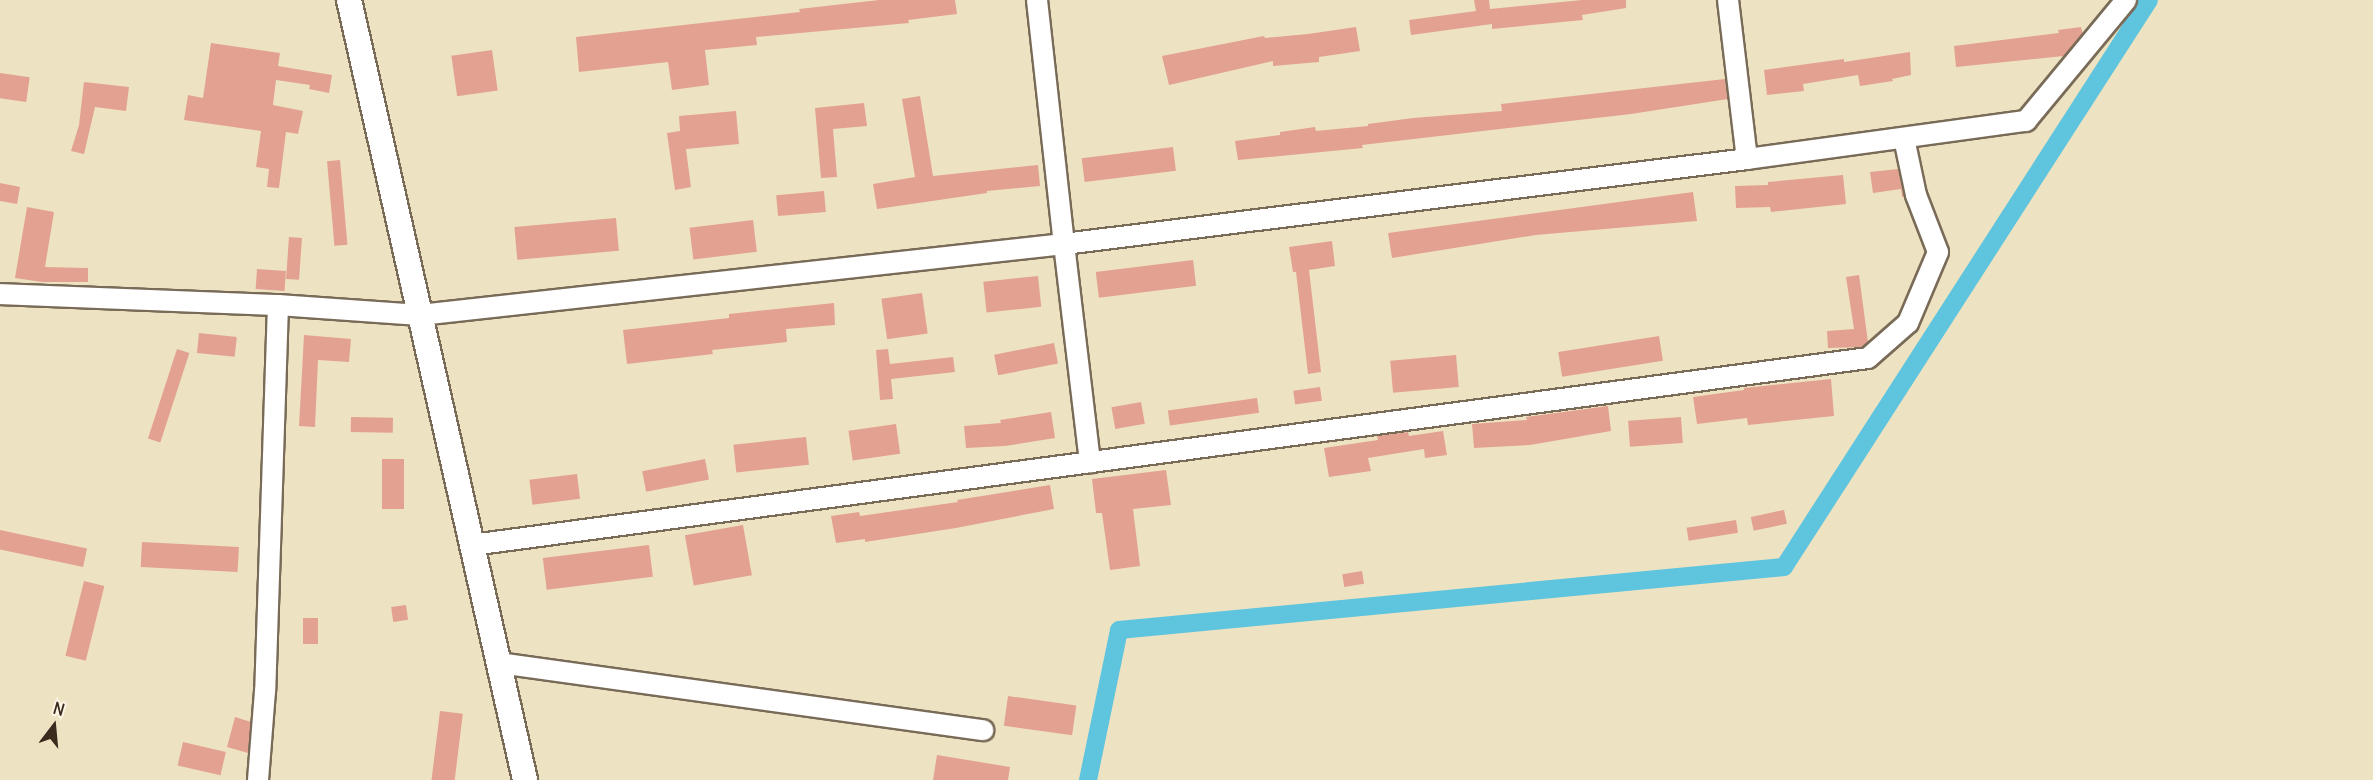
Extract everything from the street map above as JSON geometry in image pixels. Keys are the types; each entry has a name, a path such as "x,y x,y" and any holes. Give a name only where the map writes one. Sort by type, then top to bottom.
{"street":[{"path":"349,0 525,780"},
{"path":"1037,0 1089,462"},
{"path":"1728,0 1747,159"},
{"path":"0,294 278,305 420,315 1064,244 1904,138 2026,121 2126,0"},
{"path":"472,544 1868,358 1908,323 1938,252 1916,195 1904,138"},
{"path":"258,780 266,691 278,305"},
{"path":"499,663 983,730"}],"building":[{"path":"879,0 955,0 957,14 908,20 909,23 756,37 757,45 705,50 709,85 672,90 668,62 579,72 576,37 800,12 799,9"},
{"path":"1474,0 1489,0 1490,9 1582,0 1626,0 1626,8 1582,15 1583,20 1492,29 1492,24 1411,35 1409,20 1476,11"},
{"path":"1356,27 1360,51 1319,57 1319,62 1273,66 1273,61 1169,85 1162,56 1264,36 1265,38 1308,34"},
{"path":"2081,27 2083,34 2064,56 1956,67 1954,46 2059,33 2058,30"},
{"path":"211,43 280,53 278,66 332,75 329,93 309,89 310,85 276,80 273,105 303,111 298,134 286,132 279,188 267,187 269,169 256,167 261,131 184,120 188,95 203,98"},
{"path":"492,50 498,91 457,96 451,56"},
{"path":"1910,52 1911,75 1892,79 1893,81 1860,86 1858,75 1803,84 1804,91 1767,95 1764,70 1844,59 1844,62"},
{"path":"0,73 30,77 26,102 0,98"},
{"path":"1725,79 1728,99 1631,114 1362,145 1363,148 1238,160 1235,141 1280,135 1280,132 1315,127 1316,131 1368,126 1368,124 1413,118 1502,111 1501,104"},
{"path":"84,82 129,87 126,111 95,107 84,154 71,151 79,125"},
{"path":"920,96 933,176 1038,165 1040,186 987,191 987,193 877,209 873,184 915,177 902,99"},
{"path":"864,103 867,126 833,129 837,177 821,178 815,108"},
{"path":"736,111 739,144 686,149 691,187 675,190 667,133 680,131 679,116"},
{"path":"1173,147 1176,171 1085,182 1082,158"},
{"path":"340,160 347,245 334,246 327,161"},
{"path":"1898,169 1904,197 1902,197 1901,189 1873,193 1870,172"},
{"path":"1843,175 1846,204 1771,212 1770,207 1736,208 1735,186 1768,185 1768,182"},
{"path":"0,183 20,187 17,204 0,201"},
{"path":"824,191 826,212 778,216 776,195"},
{"path":"1693,192 1697,221 1536,235 1392,258 1388,233"},
{"path":"27,207 54,212 45,267 88,268 88,282 42,282 15,278"},
{"path":"616,218 619,251 517,260 514,227"},
{"path":"753,220 757,252 693,260 689,228"},
{"path":"289,237 302,238 299,280 286,279"},
{"path":"1332,241 1335,266 1309,270 1321,372 1308,374 1296,272 1293,272 1289,247"},
{"path":"1193,260 1196,286 1099,298 1096,272"},
{"path":"257,269 286,271 285,291 256,289"},
{"path":"1859,275 1868,342 1863,347 1828,348 1827,331 1854,329 1846,277"},
{"path":"1038,276 1041,307 987,313 983,282"},
{"path":"922,293 928,334 887,339 881,299"},
{"path":"834,303 835,325 786,329 787,342 712,350 713,354 627,364 623,330 729,318 729,314"},
{"path":"199,333 237,337 235,357 197,353"},
{"path":"304,335 351,339 349,362 318,360 315,427 299,426"},
{"path":"1659,336 1663,361 1562,377 1558,352"},
{"path":"1054,343 1058,364 998,375 994,355"},
{"path":"177,349 189,353 160,442 148,438"},
{"path":"888,349 890,364 953,357 955,372 891,379 893,399 880,400 876,350"},
{"path":"1456,355 1459,387 1393,393 1390,361"},
{"path":"1831,379 1834,416 1748,425 1747,418 1697,424 1693,397 1744,390 1744,388"},
{"path":"1320,387 1322,401 1295,405 1293,391"},
{"path":"1257,398 1259,413 1170,425 1168,411"},
{"path":"1141,402 1145,424 1115,429 1111,407"},
{"path":"1608,406 1611,431 1530,445 1474,448 1472,424 1527,420 1526,417"},
{"path":"1051,412 1055,438 1005,446 966,448 964,426 1001,423 1000,420"},
{"path":"351,417 393,418 393,433 351,432"},
{"path":"1681,417 1683,443 1630,447 1628,421"},
{"path":"896,424 900,454 853,460 848,431"},
{"path":"1443,431 1447,455 1425,458 1424,449 1368,458 1371,471 1329,477 1324,448 1378,440 1377,436 1408,432 1409,436"},
{"path":"806,437 809,465 736,472 733,445"},
{"path":"382,459 404,459 404,509 382,509"},
{"path":"705,459 709,480 646,492 642,471"},
{"path":"1166,470 1171,505 1133,509 1140,566 1110,570 1102,513 1096,513 1092,479"},
{"path":"577,474 580,499 532,505 529,480"},
{"path":"1050,485 1054,509 956,528 865,542 865,539 836,543 831,516 859,512 860,516 958,502 957,500"},
{"path":"1784,510 1787,524 1754,531 1751,517"},
{"path":"1736,520 1738,533 1689,541 1687,528"},
{"path":"743,525 752,575 694,585 685,535"},
{"path":"0,530 87,549 83,567 0,549"},
{"path":"142,542 239,547 238,572 141,567"},
{"path":"649,545 653,577 547,590 543,558"},
{"path":"1362,571 1364,584 1344,587 1342,574"},
{"path":"84,581 104,586 86,661 65,656"},
{"path":"406,605 408,620 393,622 391,607"},
{"path":"303,618 318,618 318,644 303,644"},
{"path":"1008,696 1076,706 1072,735 1004,726"},
{"path":"440,711 463,714 455,780 432,780"},
{"path":"235,717 251,722 248,753 227,747"},
{"path":"183,742 226,752 220,775 178,765"},
{"path":"937,755 1010,767 1008,780 933,780"}],"waterway":[{"path":"1088,780 1119,630 1784,567 2149,0"}]}
